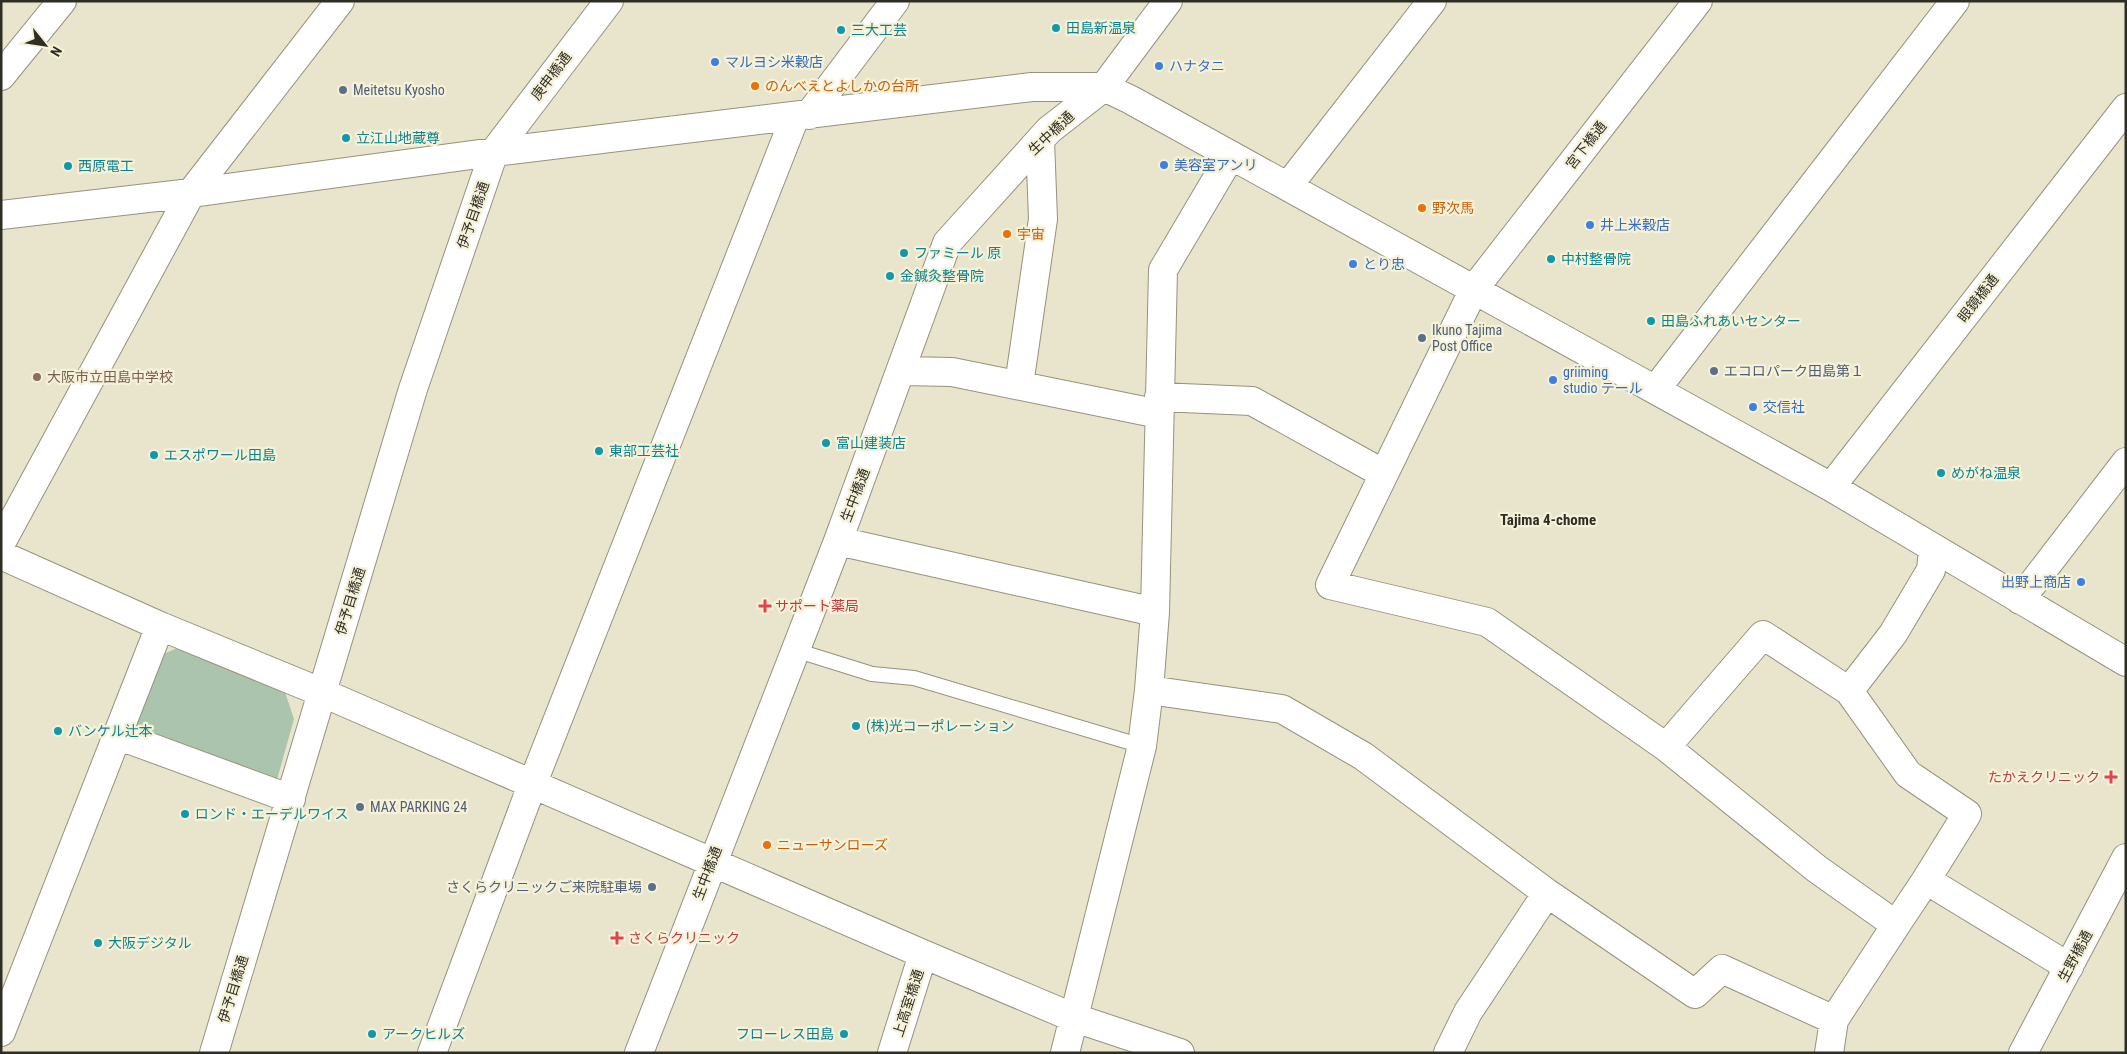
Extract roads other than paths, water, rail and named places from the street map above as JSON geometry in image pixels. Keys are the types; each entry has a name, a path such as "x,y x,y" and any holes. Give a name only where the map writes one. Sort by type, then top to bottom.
{"street":[{"path":"1,76 62,1"},
{"name":"庚申橋通","path":"494,152 609,1"},
{"path":"432,1053 532,785 802,116 895,1"},
{"name":"生中橋通","path":"639,1053 838,540 902,371 947,243 1050,130 1104,87 1168,1"},
{"path":"1288,186 1432,1"},
{"name":"宮下橋通","path":"1666,747 1487,622 1330,585 1474,289 1698,1"},
{"path":"1656,389 1955,1"},
{"path":"1,542 191,193 339,2"},
{"path":"1,215 191,193 494,152 1032,87 1104,87 1288,186 1831,487 2126,662"},
{"name":"眼鏡橋通","path":"1831,487 2126,108"},
{"path":"1019,385 1043,219 1040,140"},
{"name":"伊予目橋通","path":"214,1053 413,389 494,152"},
{"path":"1065,1053 1072,1017 1142,746 1149,690 1155,612 1163,270 1231,155"},
{"path":"902,371 952,372 1019,385 1159,406 1252,401 1384,474"},
{"path":"2020,600 2126,462"},
{"path":"838,540 1155,612"},
{"path":"1849,691 1898,626 1931,570 1933,548"},
{"path":"1,554 160,626 323,693 923,954 1072,1017 1180,1053"},
{"path":"1,1032 160,626"},
{"path":"1829,1053 1834,1020 1926,880 1967,814 1908,774 1849,691 1762,635 1666,747 1817,869 1896,925"},
{"path":"1149,690 1282,709 1363,756 1548,893 1695,994 1722,969 1834,1020"},
{"path":"117,735 291,799"},
{"name":"生野橋通","path":"2023,1053 2126,858"},
{"path":"1926,880 2069,967"},
{"path":"1448,1053 1468,1012 1548,893"},
{"name":"上高室橋通","path":"892,1053 923,954"}],"lane":[{"path":"795,650 872,674 914,678 1142,746"}],"place":[{"name":"田島新温泉","path":"1056,28"},
{"name":"三大工芸","path":"841,30"},
{"name":"マルヨシ米穀店","path":"715,62"},
{"name":"ハナタニ","path":"1159,66"},
{"name":"のんべえとよしかの台所","path":"755,86"},
{"name":"Meitetsu Kyosho","path":"343,90"},
{"name":"立江山地蔵尊","path":"346,138"},
{"name":"美容室アンリ","path":"1164,165"},
{"name":"西原電工","path":"68,166"},
{"name":"野次馬","path":"1422,208"},
{"name":"井上米穀店","path":"1590,225"},
{"name":"宇宙","path":"1007,234"},
{"name":"ファミール 原","path":"904,253"},
{"name":"中村整骨院","path":"1551,259"},
{"name":"とり忠","path":"1353,264"},
{"name":"金鍼灸整骨院","path":"890,276"},
{"name":"田島ふれあいセンター","path":"1651,321"},
{"name":"Ikuno Tajima Post Office","path":"1422,338"},
{"name":"エコロパーク田島第１","path":"1714,371"},
{"name":"大阪市立田島中学校","path":"37,377"},
{"name":"griiming studio テール","path":"1553,380"},
{"name":"交信社","path":"1753,407"},
{"name":"富山建装店","path":"826,443"},
{"name":"東部工芸社","path":"599,451"},
{"name":"エスポワール田島","path":"154,455"},
{"name":"めがね温泉","path":"1941,473"},
{"name":"出野上商店","path":"2081,582"},
{"name":"サポート薬局","path":"765,606"},
{"name":"(株)光コーポレーション","path":"856,726"},
{"name":"バンケル辻本","path":"58,731"},
{"name":"たかえクリニック","path":"2111,777"},
{"name":"MAX PARKING 24","path":"360,807"},
{"name":"ロンド・エーデルワイス","path":"185,814"},
{"name":"ニューサンローズ","path":"767,845"},
{"name":"さくらクリニックご来院駐車場","path":"652,887"},
{"name":"さくらクリニック","path":"617,938"},
{"name":"大阪デジタル","path":"98,943"},
{"name":"アークヒルズ","path":"372,1034"},
{"name":"フローレス田島","path":"844,1034"}],"district":[{"name":"Tajima 4-chome","path":"1548,520"}]}
